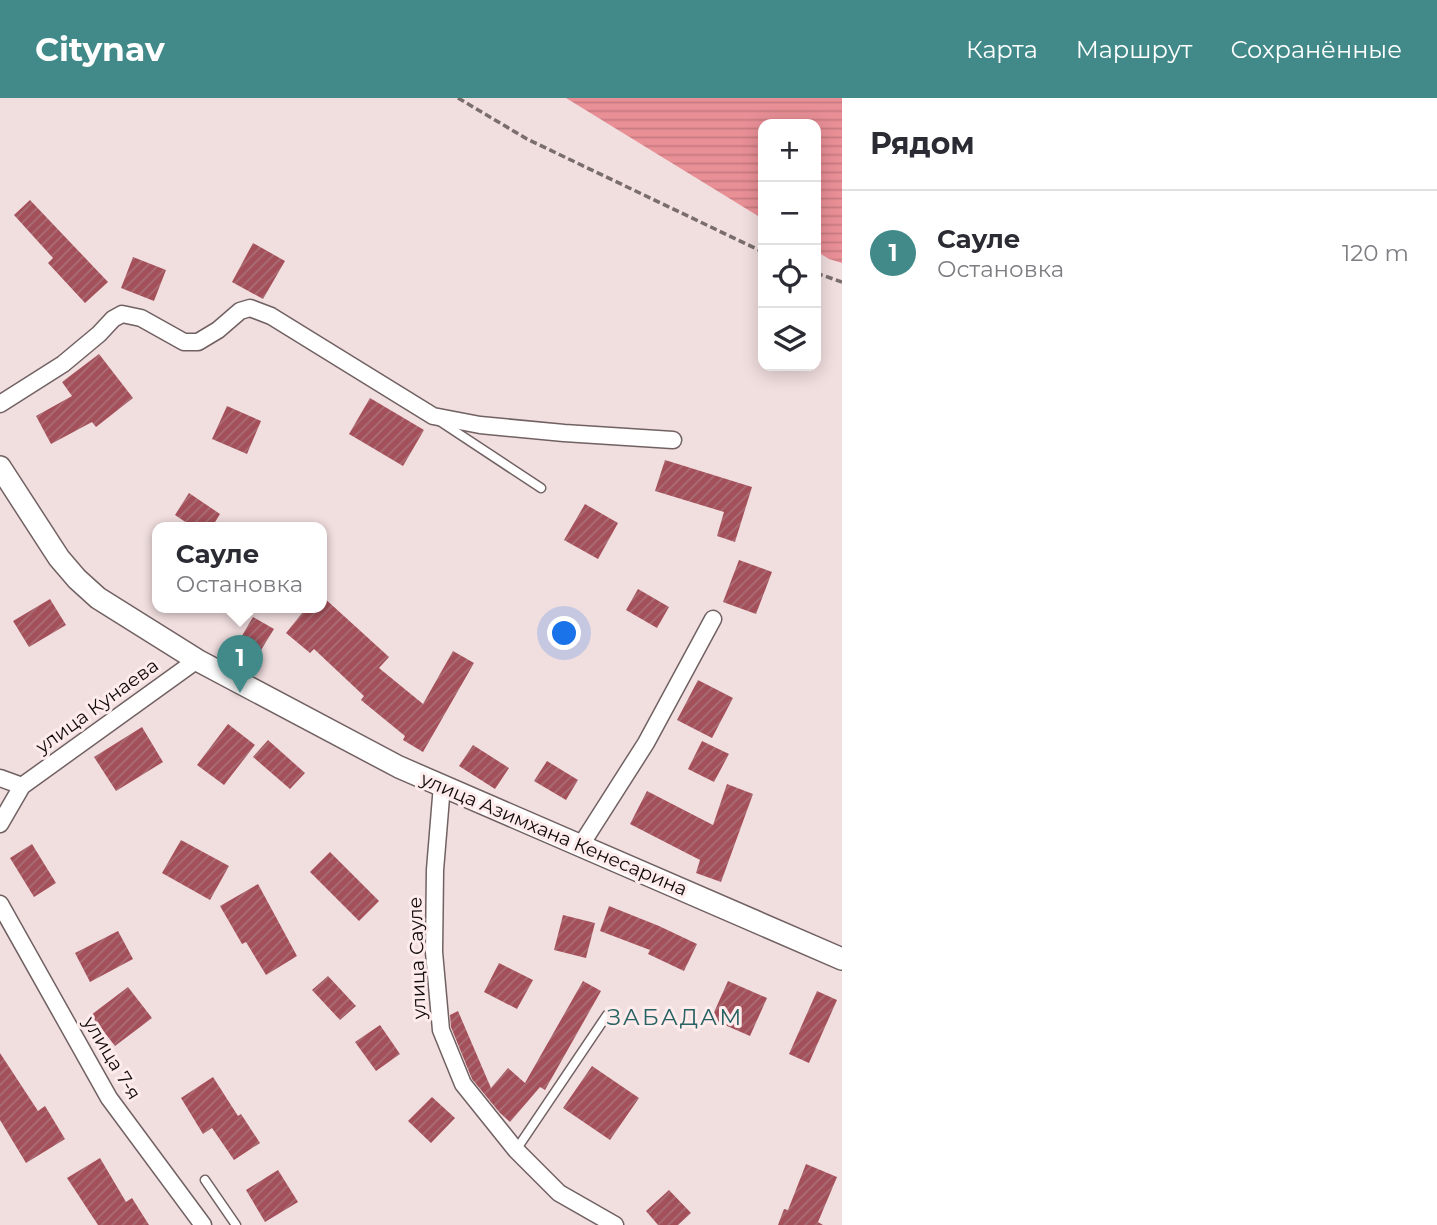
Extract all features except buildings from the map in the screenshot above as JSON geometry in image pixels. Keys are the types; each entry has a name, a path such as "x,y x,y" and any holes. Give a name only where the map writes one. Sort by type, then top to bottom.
{"street":[{"path":"0,404 63,364 122,314 141,318 184,342 198,342 218,330 240,311 250,308 271,316 433,416 480,425 673,440"},
{"name":"улица Азимхана Кенесарина","path":"0,467 59,558 77,579 98,598 197,660 399,767 842,959"},
{"path":"581,845 646,743 713,619"},
{"name":"улица Кунаева","path":"0,824 22,786 197,660"},
{"path":"0,778 22,786"},
{"name":"улица Сауле","path":"442,785 435,870 435,952 441,1030 463,1084 516,1150 559,1193 615,1225"},
{"name":"улица 7-я","path":"0,904 109,1098 203,1225"}],"lane":[{"path":"433,416 541,488"},
{"path":"516,1150 607,1015"},
{"path":"205,1180 236,1225"}],"path":[{"path":"458,98 527,139 758,250"},
{"path":"821,275 842,282"}],"shaded area":[{"path":"566,98 842,98 842,263 821,254 821,119 758,119 758,216"}],"place":[{"name":"Сауле","path":"240,693"}],"district":[{"name":"ЗАБАДАМ","path":"675,1017"}]}
